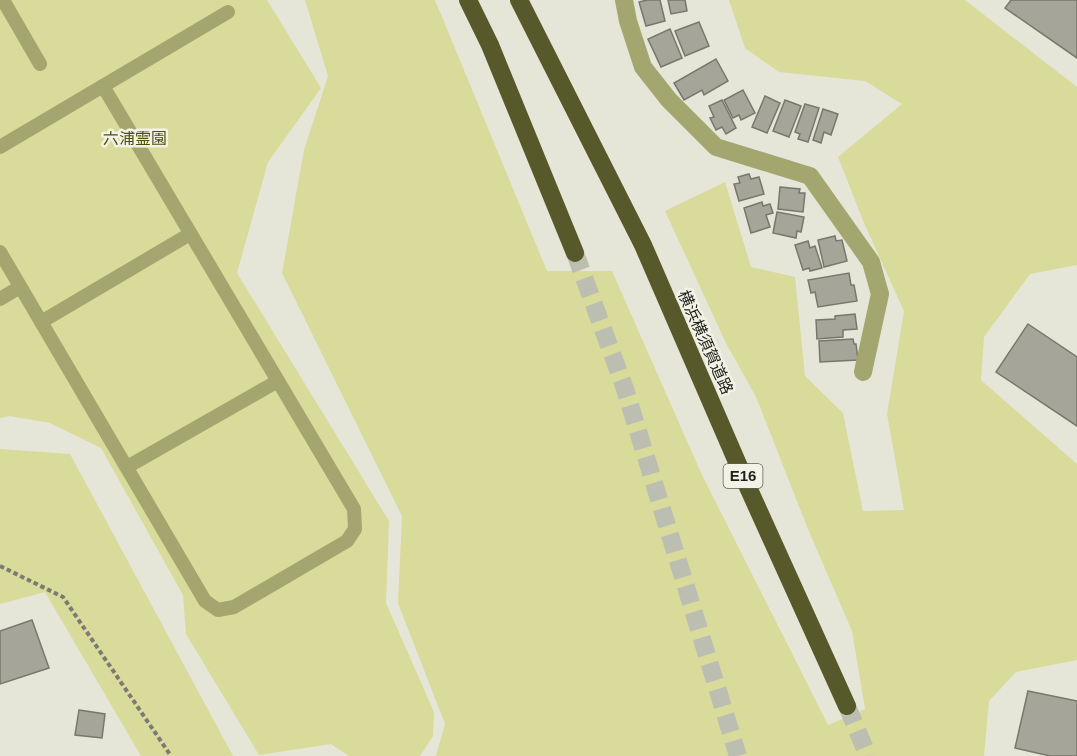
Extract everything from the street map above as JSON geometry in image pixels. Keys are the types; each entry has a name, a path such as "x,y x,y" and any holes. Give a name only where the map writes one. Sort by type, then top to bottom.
{"highway":[{"path":"468,0 490,45 575,253"},
{"name":"横浜横須賀道路","path":"519,0 643,245 747,485 847,706"}],"street":[{"path":"624,0 628,21 643,67 669,100 716,147 810,176 871,262 880,294 863,372"}],"lane":[{"path":"3,0 40,64"},
{"path":"0,147 228,12"},
{"path":"0,252 205,601 218,610 234,607 347,541 355,530 354,509 103,86"},
{"path":"41,322 190,234"},
{"path":"0,299 20,287"},
{"path":"127,467 278,381"}],"path":[{"path":"0,566 63,597 171,756"}],"green space":[{"name":"六浦霊園","path":"0,0 267,0 321,88 268,162 237,273 389,521 386,603 434,712 433,736 420,756 349,756 331,744 259,755 186,634 183,595 101,448 50,423 10,416 0,418"},
{"path":"305,0 435,0 547,271 612,271 702,475 828,725 865,709 852,631 808,529 756,397 726,343 665,211 725,182 751,267 795,277 805,376 843,413 863,511 904,510 887,414 904,311 864,223 838,157 902,104 865,81 779,72 745,48 729,0 965,0 1077,87 1077,265 1030,274 984,337 981,380 1077,464 1077,660 1016,672 989,701 984,756 436,756 445,724 398,603 402,516 282,273 304,150 328,76"},
{"path":"0,449 70,454 233,756 141,756 45,592 0,604"}],"building":[{"path":"660,0 665,21 646,26 639,2"},
{"path":"668,0 685,0 687,11 671,14"},
{"path":"1011,0 1077,0 1077,58 1005,8"},
{"path":"699,22 709,46 685,56 675,31"},
{"path":"670,29 682,58 661,67 648,39"},
{"path":"716,59 728,81 704,95 702,90 684,100 674,83"},
{"path":"743,90 755,113 741,120 739,115 733,118 724,100"},
{"path":"765,96 780,103 767,133 752,127"},
{"path":"722,100 736,128 726,134 722,127 716,130 710,118 714,117 709,106"},
{"path":"785,100 801,106 789,137 773,131"},
{"path":"805,104 819,108 808,142 798,139 800,134 795,132"},
{"path":"823,109 838,114 831,135 824,132 821,143 813,140"},
{"path":"749,174 751,179 759,177 764,194 739,201 734,184 740,183 738,177"},
{"path":"780,187 800,189 799,193 805,193 803,212 778,209"},
{"path":"762,202 763,206 770,204 773,213 766,215 770,227 751,233 744,208"},
{"path":"777,212 804,217 801,232 797,231 796,238 773,233"},
{"path":"835,236 836,241 842,240 847,261 824,267 818,240"},
{"path":"808,241 810,248 815,246 822,268 803,270 795,245"},
{"path":"849,273 857,301 818,307 815,292 811,293 808,280"},
{"path":"855,314 857,329 843,330 843,337 817,339 816,320 835,319 835,316"},
{"path":"1028,324 1077,357 1077,426 996,372"},
{"path":"853,339 858,360 820,362 819,341"},
{"path":"32,620 49,668 0,684 0,631"},
{"path":"1028,691 1077,701 1077,756 1050,756 1015,748"},
{"path":"79,710 105,714 102,738 75,735"}],"tunnel":[{"path":"575,253 625,389 738,756"},
{"path":"847,706 868,756"}]}
